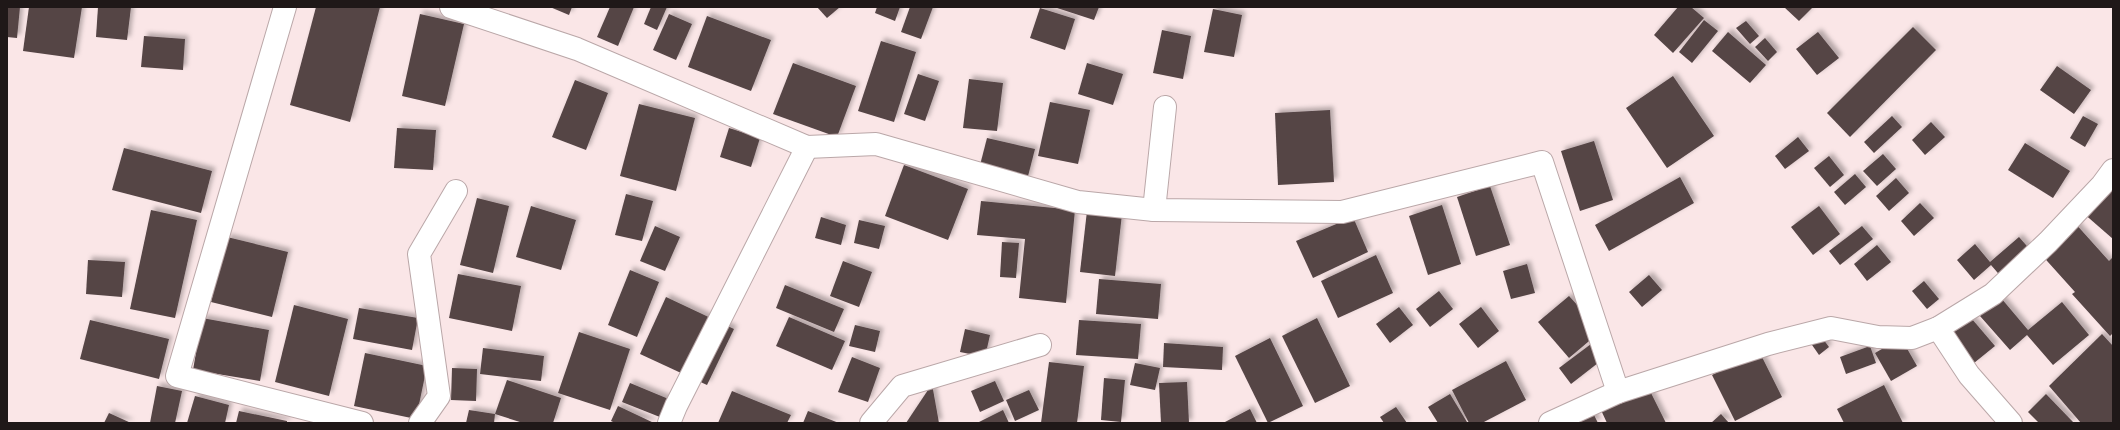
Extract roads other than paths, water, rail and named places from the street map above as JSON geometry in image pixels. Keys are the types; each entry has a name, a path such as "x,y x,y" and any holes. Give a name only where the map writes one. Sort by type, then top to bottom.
{"street":[{"path":"285,7 177,376 362,423"},
{"path":"451,7 577,49 807,148 876,144 1078,202 1154,210 1342,212 1542,162 1618,392"},
{"path":"1154,210 1165,107"},
{"path":"669,423 676,406 807,148"},
{"path":"1550,423 1618,392 1768,344 1831,328 1878,337 1912,338 1938,328 1993,294 2048,242 2102,185 2113,170"},
{"path":"420,423 438,396 420,254 456,192"},
{"path":"1938,328 1969,375 2011,423"},
{"path":"871,423 902,386 1040,345"}]}
